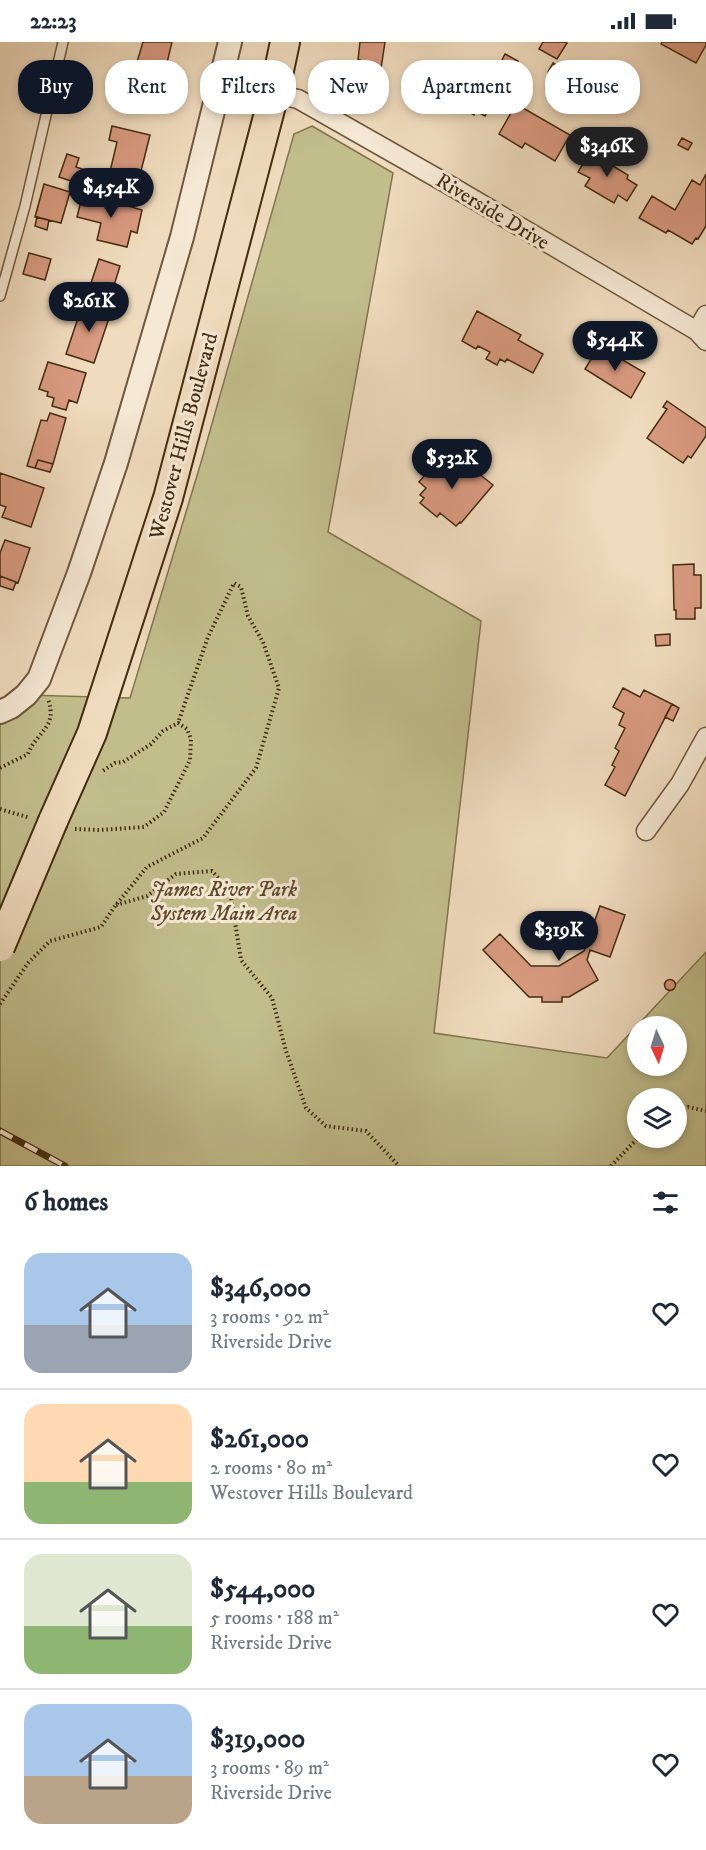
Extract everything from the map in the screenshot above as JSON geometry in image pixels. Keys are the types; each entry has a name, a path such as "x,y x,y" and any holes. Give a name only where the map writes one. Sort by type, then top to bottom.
{"main road":[{"name":"Westover Hills Boulevard","path":"281,60 285,42"},
{"name":"Westover Hills Boulevard","path":"0,947 92,733 168,498 269,114"}],"street":[{"path":"0,712 11,707 32,687 79,573 117,463 182,237 230,42"},
{"name":"Riverside Drive","path":"296,99 452,186 701,336"},
{"path":"701,336 706,315"},
{"path":"646,831 680,784 706,737"}],"lane":[{"path":"0,296 25,206 63,42"}],"path":[{"path":"0,1004 28,963 50,941 101,927 147,867 203,837 256,768 279,688 263,642 248,616 241,587 234,584 208,636 178,723 163,731 151,744 123,762 115,763 96,775"},
{"path":"0,768 28,754 51,718 49,702 32,687"},
{"path":"0,809 79,830 144,827 164,812 190,760 191,739 187,729 178,723"},
{"path":"115,906 147,896 176,874 212,871 230,891 241,960 272,998 286,1051 306,1108 326,1126 366,1131 399,1166"},
{"path":"687,1108 706,1111"},
{"path":"611,1166 628,1148"}],"green space":[{"name":"James River Park System Main Area","path":"312,126 393,173 328,532 481,621 434,1033 607,1058 627,1037 627,1076 687,1076 687,1016 646,1016 706,952 706,1166 0,1166 0,712 26,695 130,698 202,459 294,134"}],"building":[{"path":"143,42 172,42 168,60 138,60"},
{"path":"360,42 385,42 382,60 358,60"},
{"path":"543,42 567,43 557,59 539,49"},
{"path":"662,42 706,42 706,45 696,63 661,44"},
{"path":"505,54 516,60 502,60"},
{"path":"510,114 533,114 570,135 555,161 525,143 522,148 499,134"},
{"path":"112,126 150,135 137,187 108,180 117,142 109,140"},
{"path":"682,138 692,143 688,150 678,145"},
{"path":"602,153 616,161 613,166 628,175 627,179 637,185 627,201 618,195 614,203 585,186 590,178 578,172 589,154 598,159"},
{"path":"67,154 79,158 76,167 85,170 80,184 59,177"},
{"path":"706,174 706,226 692,244 668,230 666,233 639,218 652,196 675,210 692,180 700,185"},
{"path":"44,184 70,192 61,223 35,217"},
{"path":"83,193 142,210 137,233 131,231 127,247 97,240 101,223 77,217"},
{"path":"37,217 49,220 47,230 35,226"},
{"path":"29,253 51,259 45,280 23,274"},
{"path":"99,259 120,266 111,295 89,289"},
{"path":"83,303 111,312 94,363 66,354"},
{"path":"477,311 521,335 518,340 543,354 533,373 507,359 505,362 500,359 497,365 486,359 490,352 478,346 476,349 462,341"},
{"path":"598,348 645,373 631,398 585,369"},
{"path":"48,362 86,373 77,403 69,400 66,410 52,406 54,398 47,396 48,392 39,389"},
{"path":"667,401 706,428 706,436 691,458 688,456 683,463 647,438 667,409 663,407"},
{"path":"50,413 66,418 53,464 38,460 35,468 27,466 41,420 47,421"},
{"path":"441,452 456,464 454,467 460,472 462,469 469,475 473,469 493,485 456,526 440,513 437,517 420,503 424,498 420,495 426,488 419,482"},
{"path":"38,460 53,464 50,472 35,468"},
{"path":"0,473 44,488 31,527 2,517 6,507 0,505"},
{"path":"5,540 30,548 18,583 0,576 0,553"},
{"path":"694,564 694,575 701,575 701,608 695,608 695,619 676,619 673,565"},
{"path":"0,576 16,582 13,590 0,586"},
{"path":"670,634 670,645 656,646 655,635"},
{"path":"623,688 640,697 644,690 672,704 625,796 605,785 615,767 612,765 619,751 615,748 625,728 619,725 624,713 613,707"},
{"path":"672,704 679,708 673,721 665,717"},
{"path":"600,906 625,915 610,957 590,950 587,960 598,980 569,997 562,997 562,1002 542,1002 542,997 529,997 483,950 500,934 531,966 559,966 584,951"},
{"path":"670,979 676,985 670,991 664,985"}],"railway":[{"path":"0,1131 65,1166"}]}
